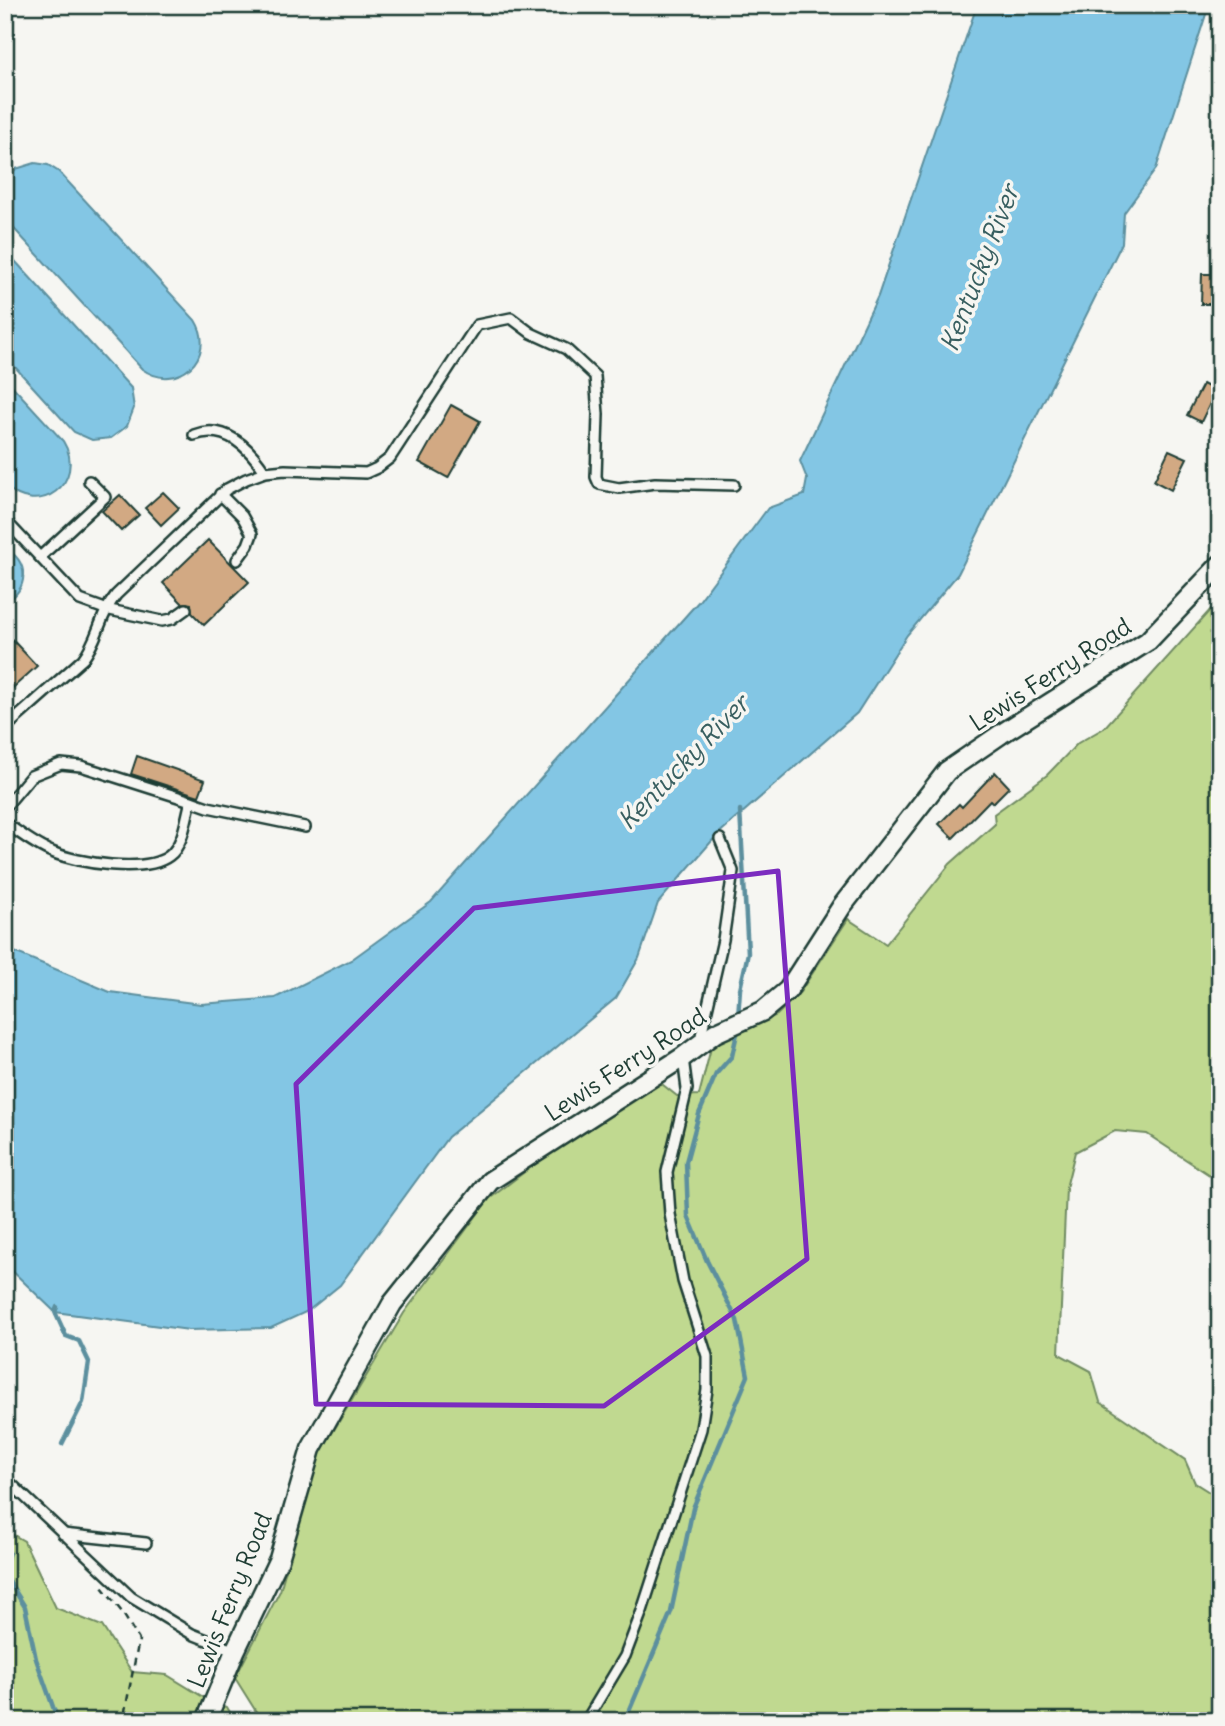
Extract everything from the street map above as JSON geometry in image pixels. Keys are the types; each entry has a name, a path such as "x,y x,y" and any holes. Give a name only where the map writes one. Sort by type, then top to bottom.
{"street":[{"name":"Lewis Ferry Road","path":"206,1721 235,1651 279,1559 311,1449 392,1304 490,1181 715,1033 763,1011 788,990 842,906 947,771 1148,641 1220,565"}],"lane":[{"path":"5,728 83,659 90,649 105,609 116,594 220,494 265,472 366,472 390,458 477,325 511,318 531,332 566,349 595,376 598,414 596,477 599,484 619,488 655,483 734,485"},
{"path":"194,435 205,430 219,432 236,440 256,457 265,472"},
{"path":"40,557 105,497 89,481"},
{"path":"220,494 242,516 251,534 248,545 237,560"},
{"path":"5,520 79,600 105,609 162,621 172,619 186,609"},
{"path":"5,807 32,776 61,764 81,766 208,807 305,827"},
{"path":"5,823 51,852 81,861 123,865 153,863 170,856 179,842 191,801"},
{"path":"698,1046 723,940 733,871 720,838"},
{"path":"586,1721 625,1656 642,1611 701,1429 708,1390 707,1356 683,1281 670,1214 667,1172 687,1089 682,1057"},
{"path":"5,1478 117,1584 150,1610 192,1634 235,1651"},
{"path":"63,1534 146,1543"}],"path":[{"path":"99,1582 139,1640 123,1721"}],"highlighted area":[{"path":"778,871 807,1259 604,1406 316,1404 296,1084 474,908"}],"green space":[{"path":"1220,599 1220,1182 1147,1134 1115,1131 1075,1152 1066,1188 1059,1354 1091,1371 1100,1402 1185,1460 1195,1483 1214,1495 1220,1494 1220,1721 262,1721 235,1678 280,1591 316,1460 404,1313 489,1199 548,1154 658,1081 677,1096 699,1095 712,1044 777,1015 800,992 848,919 886,944 950,864 995,824 994,814 1047,775 1078,743 1104,728"},
{"path":"5,1530 24,1541 56,1608 102,1626 132,1672 167,1675 205,1698 227,1707 235,1721 5,1721"}],"water":[{"name":"Kentucky River","path":"977,5 1209,5 1156,169 1124,213 1122,243 958,574 907,635 857,713 717,835 658,903 639,958 616,998 448,1137 340,1285 308,1311 271,1328 189,1330 55,1312 5,1264 5,948 110,992 201,1004 275,998 351,960 431,902 699,601 768,508 804,495 807,479 800,461 878,296"},
{"path":"35,163 48,165 59,172 195,320 201,334 201,347 198,358 190,368 168,377 155,376 142,369 7,221 5,179 16,169"},
{"path":"5,250 131,388 134,408 127,426 111,438 92,440 74,432 5,356"},
{"path":"5,378 63,441 69,456 69,470 64,482 56,492 44,497 32,499 18,495 5,485"},
{"path":"5,549 19,560 23,576 19,591 5,602"}],"building":[{"path":"1202,274 1220,274 1220,304 1201,304"},
{"path":"1203,384 1216,391 1201,422 1187,415"},
{"path":"451,405 480,421 448,478 419,462"},
{"path":"1169,450 1187,458 1171,490 1154,481"},
{"path":"163,492 179,508 161,525 145,508"},
{"path":"120,495 139,515 121,531 102,511"},
{"path":"208,540 249,582 204,625 192,613 191,604 182,603 163,583"},
{"path":"5,632 37,666 5,695"},
{"path":"137,756 205,780 199,796 131,774"},
{"path":"995,772 1009,787 993,803 990,800 953,838 939,824 959,804 962,807"}],"waterway":[{"path":"738,1017 740,989 748,953 740,810"},
{"path":"625,1721 671,1612 693,1508 748,1376 737,1320 688,1216 686,1162 699,1114 716,1074 732,1056 738,1029"},
{"path":"57,1307 55,1312 66,1336 79,1341 89,1362 83,1402 62,1444"},
{"path":"5,1566 9,1552"},
{"path":"5,1575 25,1607 36,1659 58,1721"}]}
